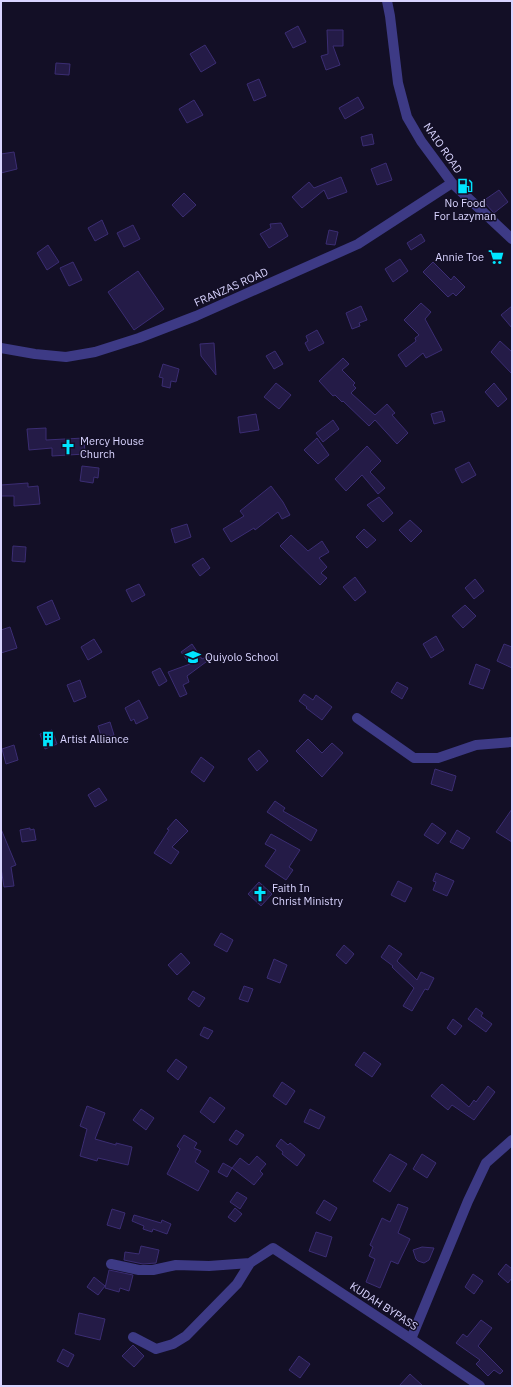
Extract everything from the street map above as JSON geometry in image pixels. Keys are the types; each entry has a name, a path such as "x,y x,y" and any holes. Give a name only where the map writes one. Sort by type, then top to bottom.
{"street":[{"name":"NAIO ROAD","path":"387,1 398,83 407,118 421,141 452,182 512,239"},
{"name":"FRANZAS ROAD","path":"1,348 35,354 66,357 95,352 139,338 196,316 358,244 452,182"},
{"path":"357,718 414,758 438,758 476,745 512,742"},
{"path":"412,1339 468,1201 486,1163 512,1140"},
{"name":"KUDAH BYPASS","path":"250,1263 273,1248 412,1339 480,1386"},
{"path":"111,1264 139,1270 153,1270 176,1265 210,1266 250,1263"},
{"path":"133,1337 156,1349 173,1344 186,1336 237,1284 250,1263"}],"building":[{"path":"298,26 306,42 293,48 285,33"},
{"path":"327,30 343,30 343,46 333,46 340,65 326,70 321,56 328,54"},
{"path":"205,45 216,63 201,72 190,54"},
{"path":"56,63 70,64 69,75 55,74"},
{"path":"259,79 266,96 254,101 247,84"},
{"path":"358,97 364,108 345,119 339,108"},
{"path":"194,100 203,115 187,123 179,109"},
{"path":"372,134 374,144 363,146 361,137"},
{"path":"14,152 17,169 1,173 1,154"},
{"path":"386,163 392,180 377,185 371,169"},
{"path":"341,177 347,192 328,199 324,190 302,208 292,197 309,182 314,188"},
{"path":"499,190 508,202 494,213 483,201"},
{"path":"184,193 196,205 183,217 172,205"},
{"path":"102,220 108,234 95,241 88,228"},
{"path":"281,223 288,236 269,248 260,234 271,228 270,224"},
{"path":"133,225 140,239 124,247 117,233"},
{"path":"329,230 338,232 335,245 326,244"},
{"path":"421,234 425,241 411,250 407,243"},
{"path":"48,245 59,262 47,270 37,253"},
{"path":"400,259 408,271 393,282 385,269"},
{"path":"73,262 82,280 69,286 60,268"},
{"path":"433,262 451,280 454,276 465,287 456,296 453,293 448,297 423,272"},
{"path":"138,271 164,309 134,330 108,292"},
{"path":"421,303 431,312 425,319 442,350 426,358 423,353 406,367 398,355 416,341 415,338 419,335 404,320"},
{"path":"361,306 367,320 359,323 360,326 352,329 346,313"},
{"path":"512,306 512,328 501,315"},
{"path":"317,330 324,343 309,351 305,343 308,341 306,336"},
{"path":"500,341 512,352 512,374 491,352"},
{"path":"214,343 216,375 201,356 200,344"},
{"path":"275,351 283,364 274,369 266,356"},
{"path":"343,358 349,364 342,370 355,383 353,385 356,388 351,393 375,415 387,404 395,413 392,415 408,433 397,444 375,420 369,426 343,401 342,402 335,395 333,396 319,381"},
{"path":"163,364 179,369 176,382 171,381 170,388 162,386 163,378 159,377"},
{"path":"276,383 291,395 279,409 264,397"},
{"path":"494,383 507,399 498,407 485,392"},
{"path":"442,411 445,421 434,424 431,414"},
{"path":"256,414 259,430 240,433 238,417"},
{"path":"333,420 339,429 323,442 316,433"},
{"path":"46,428 46,440 84,438 85,454 52,456 52,448 29,450 27,429"},
{"path":"317,438 329,455 318,464 304,450"},
{"path":"367,446 381,461 370,472 385,488 378,494 362,475 346,491 335,479"},
{"path":"469,462 476,475 462,483 455,469"},
{"path":"82,466 99,468 98,478 94,477 93,483 80,481"},
{"path":"28,483 28,487 38,486 40,504 14,506 14,496 1,496 1,485"},
{"path":"271,486 283,502 290,515 282,519 278,512 255,530 254,528 231,542 223,529 244,516 240,511"},
{"path":"379,497 393,513 383,522 367,505"},
{"path":"410,520 422,531 411,542 399,530"},
{"path":"187,524 191,537 175,543 171,529"},
{"path":"364,529 376,540 367,548 356,537"},
{"path":"291,535 308,551 322,541 329,552 319,558 327,567 321,573 327,578 320,585 280,546"},
{"path":"13,546 26,547 25,562 12,561"},
{"path":"203,558 210,568 200,576 192,565"},
{"path":"355,577 366,592 355,601 343,587"},
{"path":"475,579 484,591 474,599 465,588"},
{"path":"139,584 145,595 132,602 126,590"},
{"path":"52,600 60,619 46,625 37,607"},
{"path":"465,605 476,616 463,628 452,616"},
{"path":"10,627 17,648 1,653 1,630"},
{"path":"436,636 444,650 431,658 423,644"},
{"path":"94,639 102,652 88,660 81,647"},
{"path":"192,644 202,659 208,656 210,659 187,676 189,682 183,685 187,694 180,697 168,672 190,664 181,652"},
{"path":"504,644 512,647 512,668 497,661"},
{"path":"476,664 490,670 483,689 469,684"},
{"path":"160,668 167,681 159,686 152,672"},
{"path":"80,680 86,697 74,702 67,685"},
{"path":"397,682 408,688 402,699 391,692"},
{"path":"304,694 313,700 316,695 332,707 322,720 299,701"},
{"path":"139,700 148,718 136,724 134,719 131,721 125,708"},
{"path":"110,722 114,735 102,739 98,726"},
{"name":"Artist Alliance","path":"52,730 57,744 45,749 40,734"},
{"path":"308,739 322,753 332,743 343,753 322,777 296,751"},
{"path":"14,745 18,760 6,764 2,749"},
{"path":"259,750 268,761 257,771 248,759"},
{"path":"201,757 214,767 204,782 191,772"},
{"path":"435,769 456,776 452,791 431,784"},
{"path":"99,788 107,800 95,807 88,795"},
{"path":"275,801 285,808 283,811 317,830 311,841 267,812"},
{"path":"512,809 512,842 496,832"},
{"path":"176,819 188,831 172,847 179,852 171,864 154,853 169,830 167,829"},
{"path":"432,823 446,833 438,844 424,835"},
{"path":"30,828 30,830 34,829 36,840 22,842 20,830"},
{"path":"1,829 16,865 11,867 14,886 4,887 1,868"},
{"path":"457,830 470,838 463,849 450,842"},
{"path":"271,834 300,850 289,867 293,870 286,880 265,866 276,850 265,844"},
{"path":"436,873 454,881 447,896 433,890 436,882 433,881"},
{"path":"398,881 412,888 405,902 391,895"},
{"name":"Faith In Christ Ministry","path":"259,882 272,894 261,906 248,894"},
{"path":"221,933 233,940 227,952 214,945"},
{"path":"344,945 354,954 346,964 336,955"},
{"path":"389,945 402,954 397,961 417,980 421,972 434,978 428,990 425,989 412,1011 403,1006 414,988 392,967 393,966 381,957"},
{"path":"181,953 190,963 177,975 168,965"},
{"path":"274,959 287,965 280,983 267,978"},
{"path":"244,986 253,989 248,1002 239,999"},
{"path":"193,991 205,998 199,1007 188,999"},
{"path":"476,1008 483,1013 481,1016 492,1024 486,1032 468,1019"},
{"path":"453,1019 462,1026 455,1035 447,1028"},
{"path":"204,1027 213,1031 208,1039 200,1035"},
{"path":"364,1052 381,1064 372,1077 355,1065"},
{"path":"176,1059 187,1067 178,1080 167,1071"},
{"path":"282,1082 295,1091 286,1105 273,1096"},
{"path":"442,1084 469,1107 474,1100 476,1102 488,1086 495,1092 474,1120 452,1105 448,1110 431,1096"},
{"path":"210,1097 225,1108 214,1123 200,1112"},
{"path":"87,1106 105,1113 95,1139 116,1145 116,1143 132,1147 128,1165 98,1158 97,1161 80,1156 87,1129 80,1126"},
{"path":"141,1109 154,1118 146,1130 133,1120"},
{"path":"310,1109 325,1117 319,1129 304,1122"},
{"path":"236,1130 244,1135 237,1145 229,1140"},
{"path":"184,1135 197,1143 194,1148 201,1151 195,1162 209,1171 198,1191 167,1174 180,1149 177,1146"},
{"path":"281,1139 288,1145 290,1143 305,1155 297,1166 282,1154 283,1152 276,1146"},
{"path":"390,1154 407,1164 390,1192 373,1181"},
{"path":"422,1154 436,1163 427,1178 413,1169"},
{"path":"257,1156 266,1164 260,1171 263,1174 254,1185 232,1168 240,1158 249,1165"},
{"path":"223,1163 232,1168 227,1177 218,1172"},
{"path":"237,1192 247,1198 240,1209 230,1202"},
{"path":"324,1200 337,1208 330,1221 316,1213"},
{"path":"398,1204 408,1208 398,1233 410,1239 398,1264 391,1261 380,1288 366,1282 375,1259 369,1256 373,1247 370,1245 382,1218 390,1222"},
{"path":"235,1208 242,1214 235,1222 228,1217"},
{"path":"112,1209 125,1213 120,1229 107,1225"},
{"path":"134,1215 161,1223 162,1220 171,1224 167,1234 153,1229 152,1232 143,1229 144,1226 132,1221"},
{"path":"316,1232 332,1237 326,1257 309,1251"},
{"path":"141,1246 159,1250 156,1263 143,1264 124,1260 125,1252 139,1254"},
{"path":"422,1247 434,1248 429,1260 424,1263 416,1259 413,1250"},
{"path":"506,1264 512,1269 512,1278 508,1283 498,1274"},
{"path":"109,1270 133,1275 129,1291 120,1288 119,1292 105,1288"},
{"path":"473,1274 483,1281 474,1294 465,1287"},
{"path":"94,1277 105,1286 98,1295 87,1287"},
{"path":"79,1313 105,1319 100,1340 75,1334"},
{"path":"481,1320 492,1328 478,1346 503,1371 500,1374 494,1370 488,1376 476,1364 480,1360 456,1343 463,1334 467,1337"},
{"path":"133,1345 144,1356 134,1367 122,1356"},
{"path":"63,1349 74,1355 68,1367 57,1361"},
{"path":"299,1356 310,1364 300,1378 289,1370"},
{"path":"410,1374 423,1386 399,1386"}],"place":[{"name":"No Food For Lazyman","path":"465,186"},
{"name":"Annie Toe","path":"496,257"},
{"name":"Mercy House Church","path":"68,447"},
{"name":"Quiyolo School","path":"193,657"},
{"name":"Artist Alliance","path":"48,739"},
{"name":"Faith In Christ Ministry","path":"260,894"}]}
